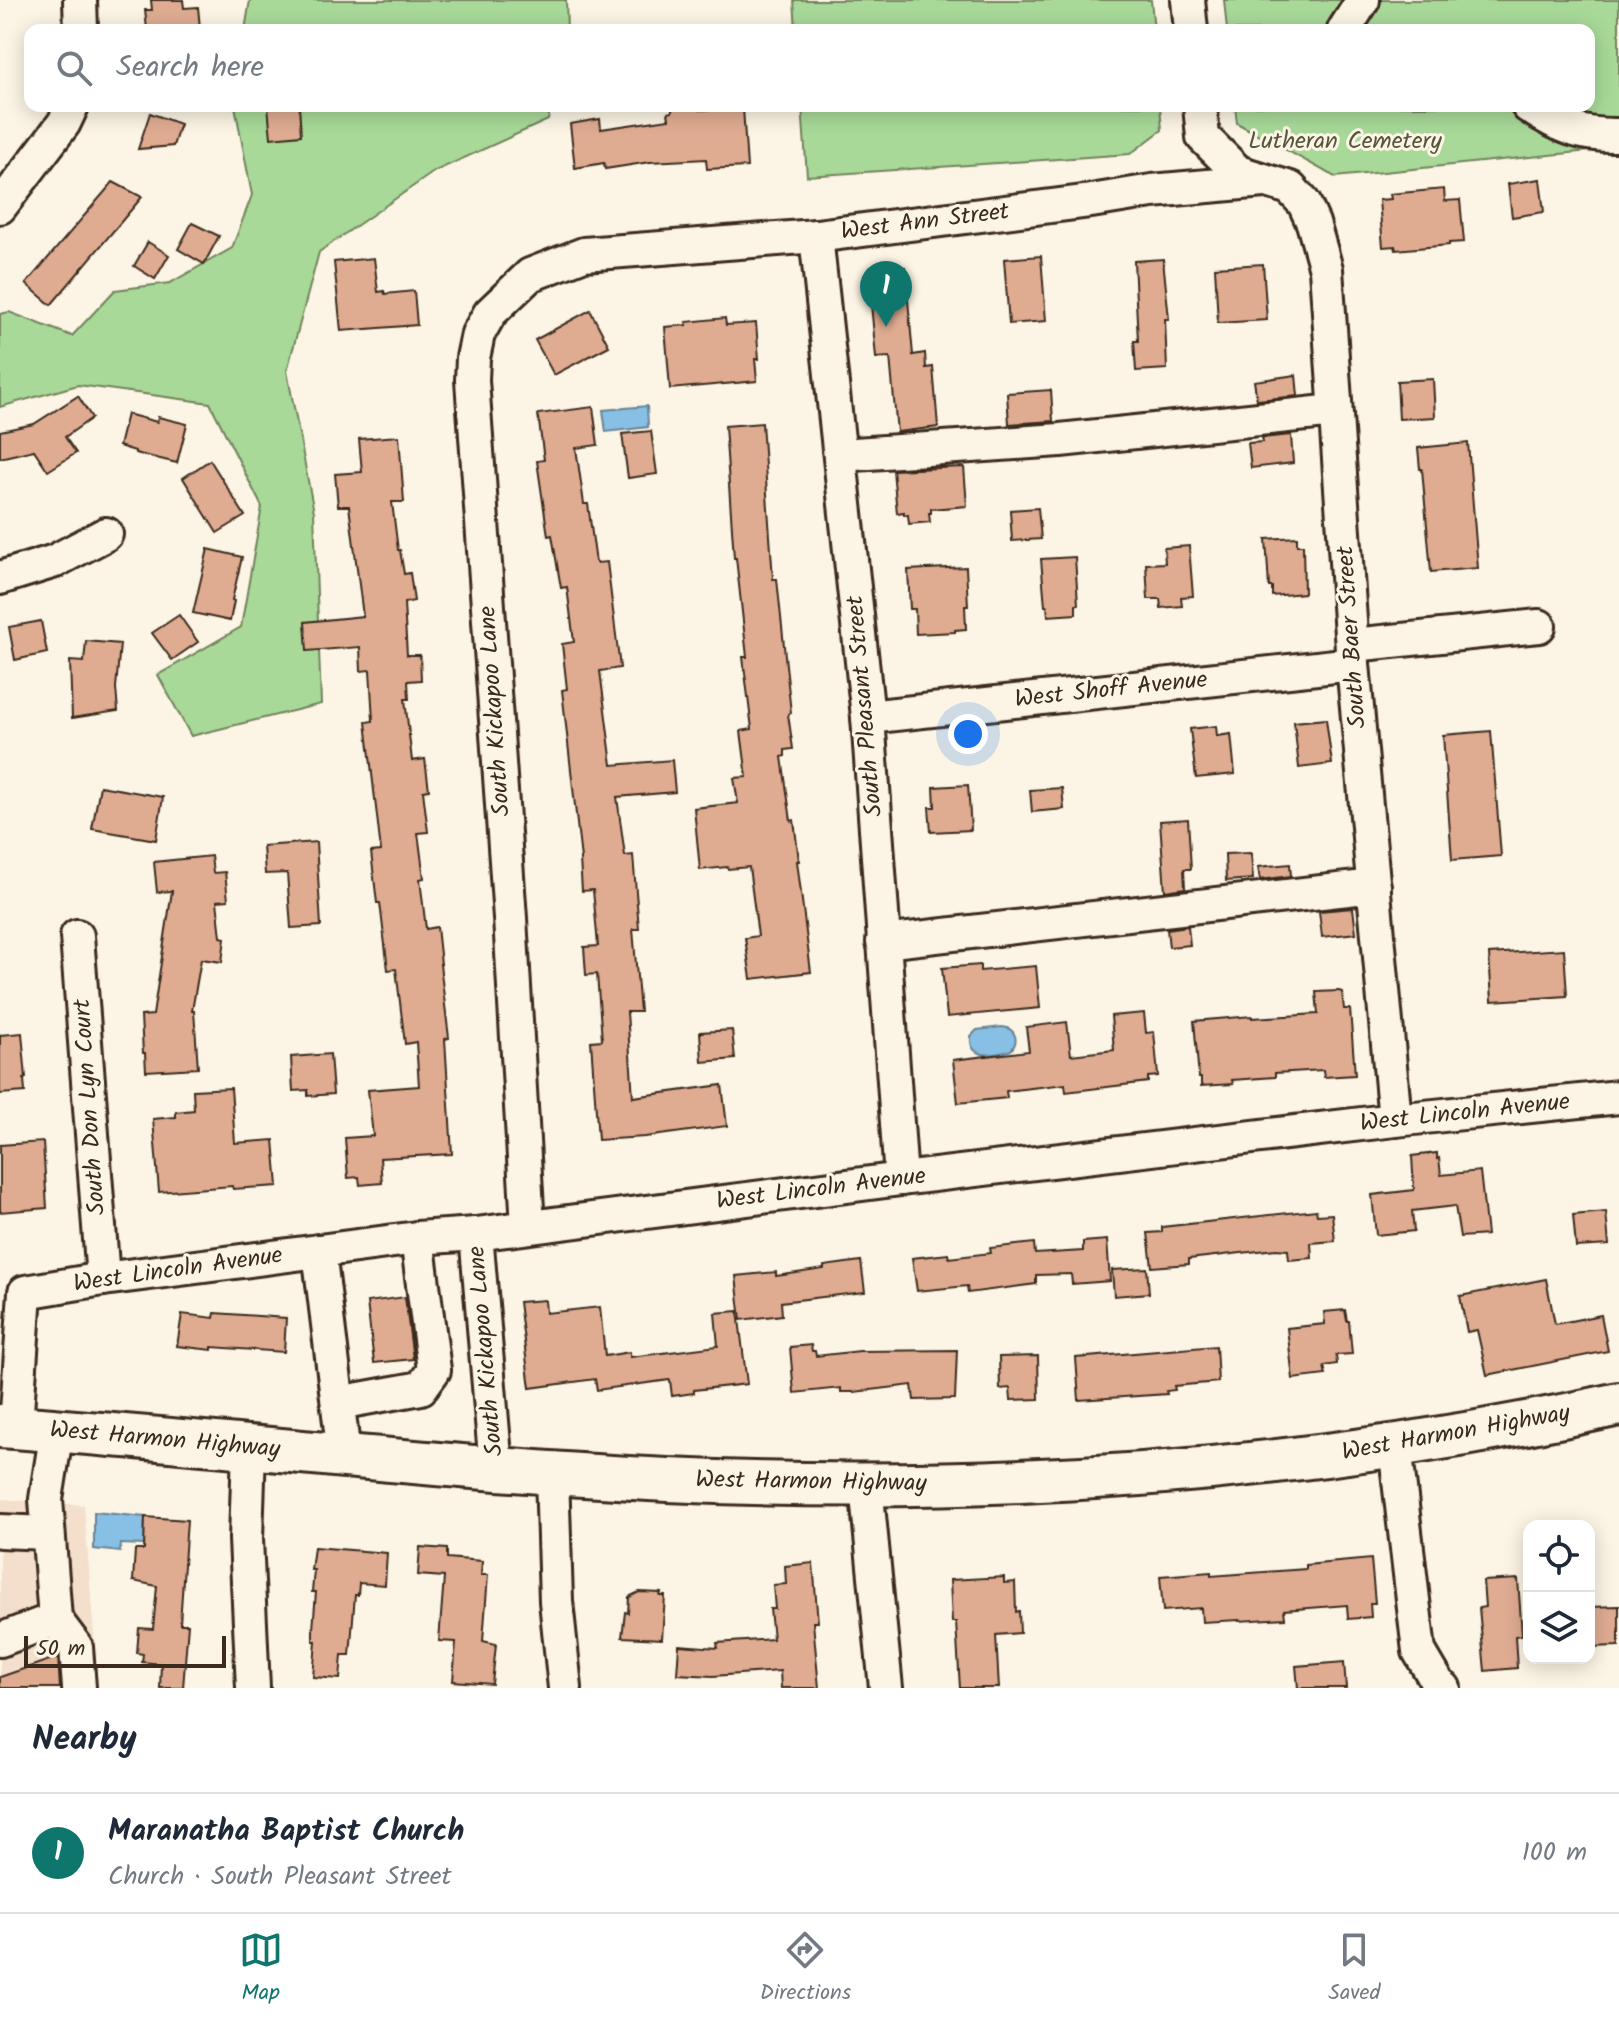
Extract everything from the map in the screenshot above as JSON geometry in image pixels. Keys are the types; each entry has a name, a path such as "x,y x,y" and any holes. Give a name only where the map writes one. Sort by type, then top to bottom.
{"main road":[{"name":"West Harmon Highway","path":"8,1427 552,1474 866,1485 1136,1475 1259,1463 1395,1446 1619,1404"}],"street":[{"path":"80,0 81,24"},
{"path":"1188,0 1190,24"},
{"path":"1348,24 1363,0"},
{"path":"0,207 69,112"},
{"path":"1538,112 1574,131 1595,136 1619,135"},
{"path":"1202,121 1238,172 1264,181"},
{"path":"1152,191 1172,179 1193,160 1202,121"},
{"name":"West Ann Street","path":"584,254 816,236 1152,191 1264,181"},
{"name":"South Baer Street","path":"1264,181 1290,188 1304,203 1326,269 1353,655 1395,1120"},
{"name":"South Pleasant Street","path":"816,236 868,717 901,1179"},
{"name":"South Kickapoo Lane","path":"528,1226 510,918 477,464 473,358 478,334 490,313 530,275 584,254"},
{"path":"840,455 1060,440 1335,411"},
{"path":"0,578 55,561 106,534"},
{"name":"West Shoff Avenue","path":"868,717 1353,655 1539,626"},
{"path":"883,942 1374,886"},
{"name":"South Don Lyn Court","path":"77,936 103,1279"},
{"name":"West Lincoln Avenue","path":"8,1427 12,1294 417,1238 476,1234 1395,1120 1619,1097"},
{"name":"South Kickapoo Lane","path":"476,1234 496,1468"},
{"path":"338,1403 421,1388 434,1370 417,1238"},
{"path":"319,1251 344,1455"},
{"path":"57,1430 46,1499 55,1619 76,1647 79,1688"},
{"path":"1395,1446 1419,1651 1439,1685 1444,1688"},
{"path":"249,1449 247,1567 253,1688"},
{"path":"552,1474 556,1601 565,1688"},
{"path":"866,1485 886,1688"},
{"path":"0,1531 48,1533"},
{"path":"0,1640 55,1619"}],"shaded area":[{"path":"0,1499 84,1505 98,1688 0,1688"}],"green space":[{"path":"250,0 566,0 567,24 246,24"},
{"path":"794,0 1151,0 1153,24 796,24"},
{"name":"Lutheran Cemetery","path":"1224,0 1619,0 1619,148 1335,177 1237,123 1236,112 1595,112 1595,24 1226,24"},
{"path":"236,112 550,112 548,120 435,171 319,252 287,371 314,512 321,704 191,736 158,675 241,627 262,507 210,403 78,385 0,407 0,314 9,312 72,336 115,290 170,283 232,248 252,195"},
{"path":"802,112 1160,112 1162,130 1130,154 807,176"}],"water":[{"path":"647,406 648,427 606,432 603,410"},
{"path":"1002,1027 1015,1035 1011,1050 984,1054 974,1049 971,1036 977,1030"},
{"path":"94,1512 145,1517 144,1545 121,1544 120,1552 94,1549"}],"building":[{"path":"151,0 183,0 184,8 198,7 200,24 146,24 145,10 152,10"},
{"path":"269,112 299,112 301,135 271,138"},
{"path":"743,112 747,167 707,169 706,159 650,162 605,169 604,163 575,168 570,124 600,119 601,129 669,119 668,113"},
{"path":"150,113 180,124 173,146 138,149"},
{"path":"1540,179 1544,212 1512,217 1508,184"},
{"path":"113,182 142,197 51,305 26,284"},
{"path":"1444,189 1445,201 1460,200 1464,242 1396,250 1395,246 1383,247 1379,200 1391,199 1390,194"},
{"path":"192,223 219,236 204,264 178,249"},
{"path":"148,242 169,255 155,279 134,266"},
{"path":"1041,256 1046,321 1009,324 1004,259"},
{"path":"374,258 378,292 414,291 417,325 341,331 334,262"},
{"path":"1163,259 1169,319 1165,319 1167,369 1136,371 1134,341 1138,341 1134,261"},
{"path":"1263,264 1267,320 1218,323 1215,267"},
{"path":"905,267 913,355 925,353 926,368 933,367 938,427 897,432 890,357 876,358 868,271"},
{"path":"590,310 609,346 554,375 535,340"},
{"path":"725,318 726,325 756,323 757,381 670,389 665,327"},
{"path":"1296,375 1298,396 1257,400 1254,381"},
{"path":"1433,379 1435,417 1399,419 1397,381"},
{"path":"1051,390 1053,421 1009,424 1007,393"},
{"path":"78,396 92,418 65,437 76,453 48,471 34,450 0,458 0,431 34,424"},
{"path":"593,407 598,445 576,448 596,563 607,562 620,668 600,671 612,765 672,760 675,792 617,797 625,856 633,855 639,929 633,929 640,1012 627,1012 633,1097 722,1085 727,1126 598,1140 591,1041 602,1040 597,974 586,975 584,947 598,946 593,890 582,891 562,690 567,689 562,644 574,642 567,587 561,588 552,535 548,536 537,461 544,460 538,414"},
{"path":"127,414 157,422 158,417 187,424 177,463 119,446"},
{"path":"762,423 773,579 777,579 791,713 788,714 793,749 785,750 782,757 791,821 794,820 811,972 751,979 745,938 758,936 749,867 700,870 694,808 738,803 734,778 747,777 741,731 752,729 743,657 747,657 734,558 725,426"},
{"path":"651,431 657,474 628,478 622,434"},
{"path":"1291,435 1293,463 1251,468 1248,443"},
{"path":"399,436 404,502 392,502 398,550 404,574 410,573 414,601 404,603 407,655 420,655 421,680 408,681 409,699 405,699 412,761 425,759 429,790 423,791 428,832 418,833 424,878 420,879 426,929 437,927 449,1038 445,1039 452,1154 380,1158 382,1183 360,1185 359,1177 348,1178 345,1138 373,1136 368,1090 419,1086 416,1042 405,1044 396,969 388,970 380,903 377,903 371,852 381,851 366,722 373,721 370,670 361,671 360,647 307,651 305,622 363,616 349,506 338,506 335,474 362,472 359,439"},
{"path":"1468,443 1478,568 1431,572 1418,448"},
{"path":"210,460 245,516 217,533 183,478"},
{"path":"964,467 967,506 931,509 930,522 909,524 908,515 897,513 893,470"},
{"path":"1038,508 1041,539 1012,541 1010,510"},
{"path":"1297,537 1297,545 1303,545 1304,593 1272,596 1266,539"},
{"path":"1189,546 1193,596 1181,597 1182,606 1161,608 1160,599 1148,599 1146,564 1165,563 1164,548"},
{"path":"208,549 242,557 230,621 193,613"},
{"path":"1075,557 1076,614 1048,616 1041,559"},
{"path":"966,567 966,629 916,634 915,609 910,609 908,570"},
{"path":"179,615 198,642 172,660 152,633"},
{"path":"41,621 47,653 15,660 9,627"},
{"path":"86,641 120,644 116,688 118,711 72,718 70,661 84,662"},
{"path":"1326,719 1332,764 1299,768 1294,722"},
{"path":"1216,726 1217,736 1231,734 1235,774 1196,778 1190,729"},
{"path":"1491,731 1501,856 1452,860 1443,735"},
{"path":"968,785 971,830 931,832 929,807 935,807 934,787"},
{"path":"100,786 163,797 156,840 92,829"},
{"path":"1062,788 1064,809 1032,812 1030,790"},
{"path":"1188,819 1191,869 1184,869 1185,888 1165,891 1160,821"},
{"path":"316,842 321,926 291,928 287,873 265,874 263,846"},
{"path":"1251,853 1253,879 1226,881 1225,854"},
{"path":"211,856 213,873 225,872 228,900 217,901 221,937 225,938 222,962 201,959 192,1011 198,1068 146,1071 141,1016 153,1015 172,891 157,892 154,862"},
{"path":"1290,864 1291,876 1260,880 1258,867"},
{"path":"1353,908 1356,933 1322,937 1319,911"},
{"path":"1188,926 1190,945 1169,947 1167,929"},
{"path":"1564,949 1567,996 1492,1001 1489,954"},
{"path":"980,965 980,971 1036,966 1040,1008 947,1017 942,968"},
{"path":"1316,992 1342,992 1344,1009 1350,1009 1355,1075 1324,1077 1323,1070 1275,1073 1275,1077 1201,1086 1194,1021 1318,1014"},
{"path":"1144,1013 1146,1033 1154,1032 1158,1076 1148,1077 1148,1082 1066,1092 1065,1084 1006,1091 1007,1098 958,1103 953,1060 1029,1051 1026,1027 1067,1022 1071,1055 1114,1050 1111,1016"},
{"path":"732,1030 735,1059 702,1062 700,1032"},
{"path":"22,1033 25,1092 0,1094 0,1035"},
{"path":"330,1054 333,1094 308,1096 308,1090 293,1091 291,1057"},
{"path":"231,1088 235,1143 274,1140 278,1186 159,1192 153,1119 176,1117 176,1112 194,1110 193,1090"},
{"path":"43,1142 47,1208 0,1212 0,1145"},
{"path":"1437,1153 1441,1175 1480,1171 1487,1235 1460,1237 1455,1206 1412,1211 1414,1231 1376,1235 1372,1195 1414,1190 1412,1156"},
{"path":"1316,1210 1317,1215 1332,1214 1335,1241 1311,1243 1312,1258 1289,1260 1288,1250 1276,1249 1189,1259 1189,1264 1152,1267 1148,1233 1162,1232 1162,1227"},
{"path":"1606,1212 1609,1245 1576,1247 1573,1215"},
{"path":"1107,1240 1110,1281 1072,1284 1071,1274 1036,1275 1036,1284 968,1293 967,1286 917,1291 912,1258 991,1253 990,1248 1034,1243 1035,1254 1083,1251 1083,1242"},
{"path":"861,1261 865,1292 781,1302 782,1315 741,1320 736,1276 776,1272 776,1276"},
{"path":"1147,1268 1149,1293 1114,1296 1112,1270"},
{"path":"1546,1279 1555,1324 1601,1315 1608,1351 1487,1375 1477,1330 1467,1332 1460,1296"},
{"path":"405,1297 413,1359 374,1363 367,1302"},
{"path":"545,1300 546,1313 600,1307 605,1356 630,1352 630,1357 718,1346 715,1313 738,1311 747,1384 694,1390 694,1393 672,1396 670,1380 597,1390 595,1379 530,1388 519,1302"},
{"path":"1345,1310 1352,1354 1336,1355 1337,1364 1324,1366 1326,1375 1293,1379 1287,1328 1325,1324 1324,1312"},
{"path":"215,1313 286,1318 284,1352 177,1346 182,1314 214,1318"},
{"path":"811,1345 816,1356 860,1351 957,1350 955,1399 914,1400 912,1385 854,1392 841,1392 841,1388 794,1393 790,1347"},
{"path":"1216,1346 1218,1382 1174,1386 1175,1390 1166,1391 1167,1394 1079,1400 1076,1358"},
{"path":"1038,1356 1039,1399 1011,1400 1010,1388 1000,1389 999,1357"},
{"path":"145,1517 187,1520 180,1624 188,1624 183,1688 160,1688 161,1664 142,1662 143,1654 137,1653 139,1628 153,1629 157,1586 133,1581 135,1550 144,1550"},
{"path":"314,1547 387,1553 385,1585 359,1583 358,1595 355,1595 350,1655 342,1655 340,1679 313,1677 316,1592 312,1592 314,1570 311,1570"},
{"path":"420,1547 447,1549 447,1558 482,1561 481,1575 488,1575 483,1641 496,1644 492,1684 453,1681 456,1642 439,1641 444,1577 418,1575"},
{"path":"1371,1559 1375,1603 1370,1603 1371,1617 1348,1619 1347,1605 1284,1610 1285,1618 1239,1621 1202,1622 1201,1608 1163,1611 1160,1576 1211,1572 1211,1576 1306,1569 1306,1565"},
{"path":"813,1563 818,1622 813,1622 819,1688 781,1688 780,1671 713,1676 677,1674 679,1645 718,1648 717,1643 773,1639 770,1609 775,1609 773,1585 786,1584 785,1566"},
{"path":"1004,1577 1004,1583 1015,1582 1020,1633 996,1635 999,1688 960,1688 950,1580"},
{"path":"1518,1579 1522,1635 1515,1636 1517,1668 1485,1671 1479,1608 1485,1607 1483,1581"},
{"path":"639,1592 665,1596 662,1639 622,1637 629,1597"},
{"path":"1619,1606 1619,1646 1595,1647 1595,1607"},
{"path":"58,1657 60,1688 0,1688 0,1677"},
{"path":"1344,1662 1346,1688 1298,1688 1296,1666"}],"place":[{"name":"Maranatha Baptist Church","path":"886,327"}]}
